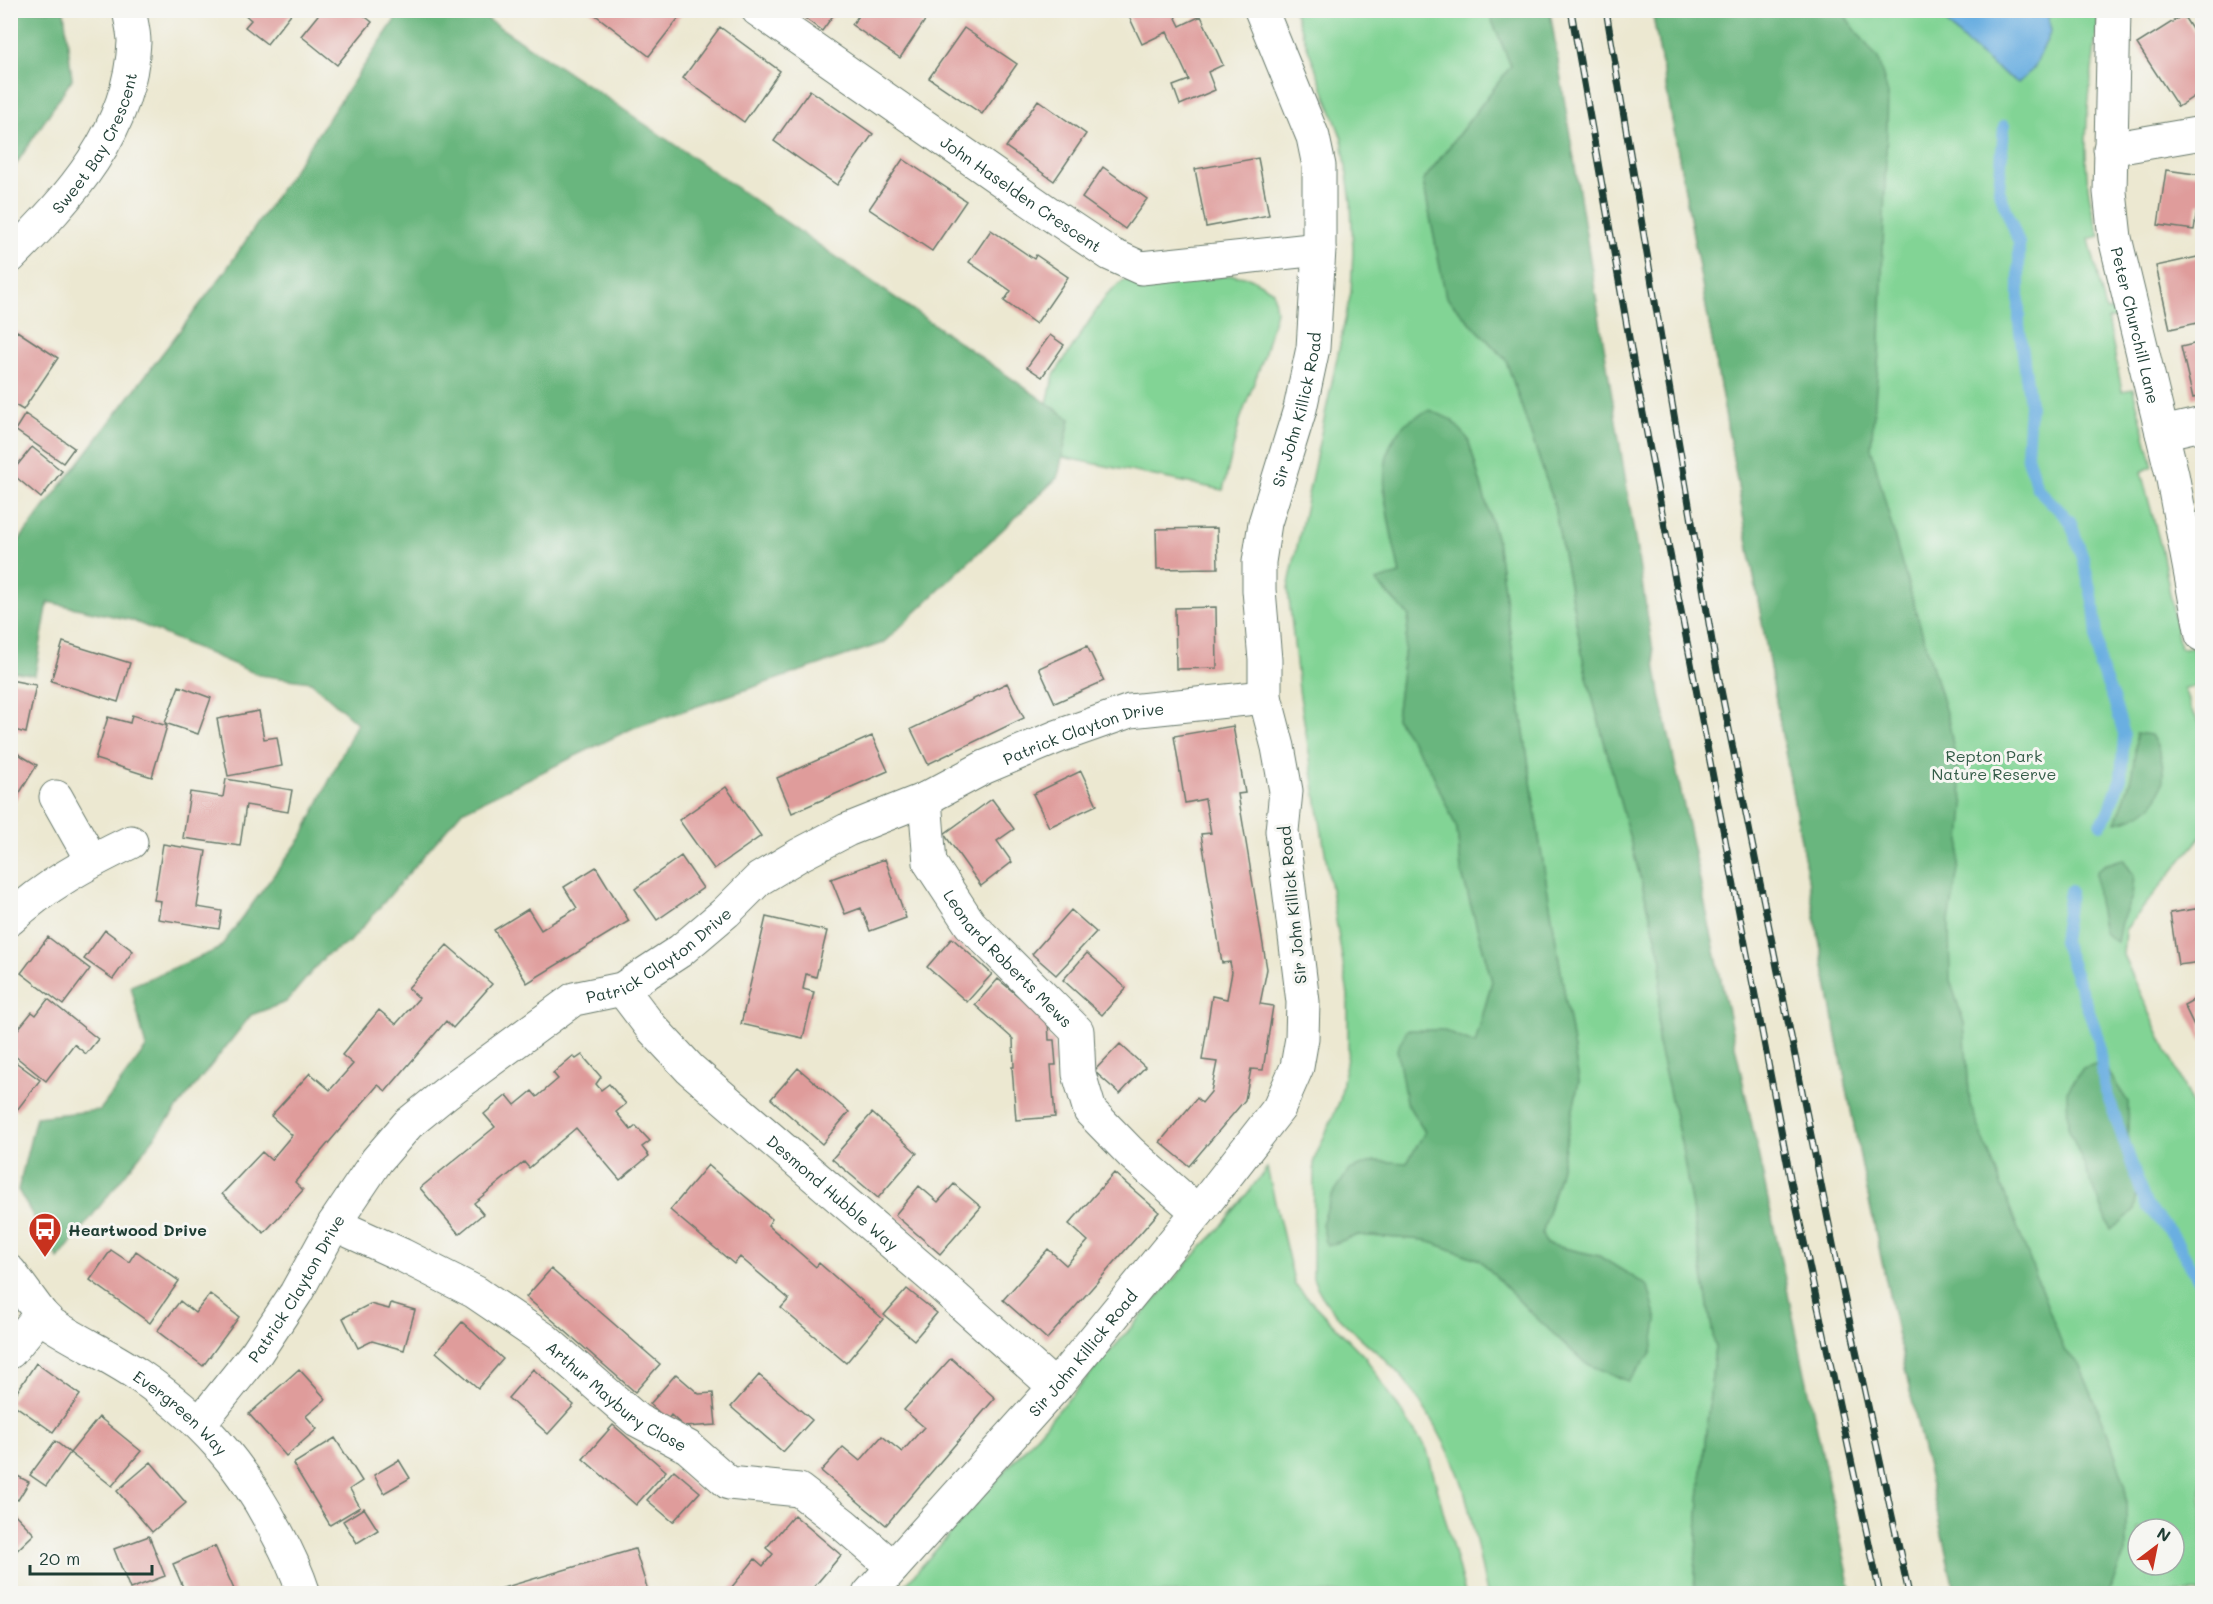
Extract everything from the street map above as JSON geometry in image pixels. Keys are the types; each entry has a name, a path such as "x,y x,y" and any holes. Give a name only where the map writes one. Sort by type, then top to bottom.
{"street":[{"name":"Sweet Bay Crescent","path":"10,257 49,219 94,163 116,121 126,92 134,41 129,10"},
{"name":"John Haselden Crescent","path":"758,10 1044,210 1110,254 1140,268 1319,249"},
{"name":"Sir John Killick Road","path":"869,1593 1055,1387 1198,1212 1279,1108 1296,1067 1302,1038 1303,1002 1281,831 1286,791 1265,697 1259,562 1265,523 1300,409 1313,348 1319,249 1319,166 1313,137 1261,10"},
{"name":"Peter Churchill Lane","path":"2114,10 2110,192 2115,238 2182,518 2202,635"},
{"path":"2110,148 2202,133"},
{"path":"2162,433 2202,424"},
{"name":"Patrick Clayton Drive","path":"200,1423 257,1352 296,1293 334,1224 377,1160 408,1124 446,1093 574,999 622,989 680,951 726,912 759,879 847,830 924,799 985,767 1059,736 1130,711 1265,697"},
{"path":"56,797 92,861"},
{"name":"Leonard Roberts Mews","path":"924,799 930,863 970,924 1077,1031 1079,1074 1090,1111 1131,1153 1198,1212"},
{"path":"10,919 34,897 92,861 131,842"},
{"name":"Desmond Hubble Way","path":"622,989 650,1026 690,1069 933,1278 1055,1387"},
{"name":"Arthur Maybury Close","path":"334,1224 475,1292 544,1339 637,1420 688,1447 729,1482 799,1491 843,1524 893,1567"},
{"name":"Evergreen Way","path":"10,1272 41,1314 68,1335 106,1354 140,1377 200,1423 234,1461 258,1496 285,1546 304,1593"},
{"path":"10,1352 41,1314"}],"green space":[{"path":"11,10 64,11 72,79 11,172"},
{"path":"401,11 475,11 610,100 1070,419 1058,477 883,643 633,728 462,811 349,943 326,955 286,1002 251,1015 58,1259 18,1190 36,1117 100,1110 146,1048 131,986 219,949 302,837 357,723 311,682 259,675 131,620 48,602 35,675 11,671 11,551 224,273"},
{"path":"1294,11 1488,11 1511,66 1423,181 1446,297 1506,360 1553,500 1585,669 1662,960 1657,1039 1681,1142 1715,1347 1699,1499 1694,1593 1487,1593 1463,1486 1439,1432 1406,1382 1330,1308 1313,1278 1314,1160 1340,1100 1348,1051 1348,995 1299,690 1288,589 1351,292 1353,251 1351,202 1342,139","holes":["1468,439 1497,541 1539,838 1579,1081 1559,1175 1542,1234 1546,1244 1599,1256 1530,1312 1480,1260 1425,1240 1358,1235 1327,1246 1374,1161 1407,1164 1425,1132 1406,1102 1442,1030 1475,1044 1492,981 1461,870 1457,829 1431,770 1396,718 1409,616 1376,582 1400,574 1383,489"]},
{"path":"1488,11 1550,11 1660,694 1852,1593 1694,1593 1699,1499 1715,1347 1681,1142 1657,1039 1662,960 1585,669 1553,500 1506,360 1446,297 1423,181 1511,66"},
{"name":"Repton Park Nature Reserve","path":"1652,11 2099,11 2089,96 2086,153 2087,181 2100,236 2089,239 2106,311 2117,309 2119,317 2108,319 2122,391 2133,389 2153,466 2141,472 2162,551 2180,648 2193,647 2197,686 2184,688 2191,709 2202,727 2202,835 2125,930 2123,955 2202,1126 2202,1593 1955,1593 1863,1171 1800,835"},
{"path":"1652,11 1841,11 1878,59 1888,94 1880,342 1871,448 1900,557 1949,723 1964,806 1959,864 1949,921 1950,980 1964,1023 1970,1104 2064,1349 2080,1366 2107,1431 2126,1487 2126,1551 2108,1593 1955,1593 1888,1292 1851,1110"},
{"path":"1232,275 1251,278 1273,291 1276,311 1264,356 1240,420 1223,490 1062,457 1070,419 1047,403 1054,375 1107,294 1124,280 1167,284"},
{"path":"1430,410 1452,420 1468,439 1497,541 1539,838 1579,1081 1559,1175 1542,1234 1546,1244 1599,1256 1648,1286 1657,1320 1652,1352 1628,1381 1585,1363 1530,1312 1480,1260 1425,1240 1358,1235 1327,1246 1322,1224 1331,1197 1349,1170 1374,1161 1407,1163 1425,1132 1406,1102 1397,1049 1407,1030 1442,1030 1475,1044 1492,981 1461,870 1457,829 1431,770 1396,718 1409,616 1376,581 1400,574 1385,496 1387,456 1394,438 1405,424"},
{"path":"2136,733 2151,735 2162,764 2163,778 2154,802 2145,811 2132,818 2116,822 2130,779"},
{"path":"2123,859 2134,876 2132,897 2121,922 2117,942 2104,933 2097,896 2096,872 2104,865"},
{"path":"2102,1062 2128,1102 2128,1135 2139,1183 2134,1211 2111,1230 2068,1127 2067,1091 2083,1068"},
{"path":"1267,1168 1295,1285 1365,1357 1427,1450 1465,1593 898,1593 1217,1232"}],"water":[{"path":"1937,11 2047,11 2051,31 2034,68 2018,83 1974,50"}],"building":[{"path":"240,10 294,10 267,44 245,27 251,20"},
{"path":"322,10 357,10 372,22 337,65 301,36"},
{"path":"589,10 685,10 649,56"},
{"path":"794,10 837,10 822,31"},
{"path":"862,10 932,10 900,58 852,25"},
{"path":"1126,10 1172,10 1180,26 1201,16 1223,65 1208,72 1215,90 1180,105 1173,86 1189,80 1167,32 1142,44"},
{"path":"2183,15 2202,45 2202,91 2178,107 2137,44"},
{"path":"720,27 780,71 744,122 683,78"},
{"path":"964,28 1017,64 982,114 929,78"},
{"path":"810,90 873,134 837,185 774,141"},
{"path":"1038,100 1086,134 1054,181 1006,147"},
{"path":"1258,158 1269,215 1206,227 1195,169"},
{"path":"903,159 966,201 932,251 869,209"},
{"path":"1103,167 1147,199 1125,229 1082,198"},
{"path":"2166,170 2202,175 2202,203 2198,203 2194,230 2158,225"},
{"path":"991,230 1034,259 1036,255 1068,277 1036,324 1004,301 1011,291 969,262"},
{"path":"2202,256 2202,322 2170,329 2156,266"},
{"path":"17,331 58,358 23,410 10,402 10,340"},
{"path":"1050,335 1064,345 1042,377 1027,367"},
{"path":"2202,342 2202,396 2193,398 2181,347"},
{"path":"25,414 74,448 63,463 15,430"},
{"path":"32,447 62,471 41,498 11,473"},
{"path":"10,485 16,486 11,502 10,502"},
{"path":"1217,528 1218,568 1157,569 1156,529"},
{"path":"1216,607 1217,668 1176,669 1175,608"},
{"path":"63,642 130,663 118,702 51,681"},
{"path":"1087,646 1104,681 1055,703 1039,668"},
{"path":"10,680 36,685 26,733 10,729"},
{"path":"1007,683 1024,718 928,764 911,729"},
{"path":"179,686 211,698 198,734 165,723"},
{"path":"259,711 264,739 277,737 282,766 228,776 217,719"},
{"path":"132,715 167,726 152,777 95,759 108,717 130,723"},
{"path":"1233,726 1245,793 1238,794 1267,969 1260,1004 1273,1006 1263,1070 1251,1069 1245,1100 1189,1166 1160,1142 1197,1098 1202,1103 1211,1092 1217,1062 1202,1060 1212,996 1227,999 1232,972 1230,962 1222,963 1201,834 1211,833 1205,799 1185,803 1174,736"},
{"path":"872,736 888,771 792,813 777,778"},
{"path":"10,749 37,765 14,802 10,800"},
{"path":"1081,771 1097,805 1049,827 1033,794"},
{"path":"226,779 292,790 288,812 246,805 240,846 183,838 190,792 223,797"},
{"path":"726,787 761,836 714,869 679,820"},
{"path":"992,799 1014,829 997,841 1012,862 981,886 944,834"},
{"path":"163,844 206,851 197,907 222,911 219,929 158,919 161,901 154,900"},
{"path":"681,856 703,888 657,920 635,889"},
{"path":"885,859 906,918 870,931 861,908 845,914 831,879"},
{"path":"596,867 629,921 527,983 494,930 528,909 541,930 577,908 564,887"},
{"path":"2202,908 2202,962 2178,965 2170,913"},
{"path":"1071,910 1096,932 1056,975 1032,954"},
{"path":"766,917 827,931 816,977 806,974 803,989 814,992 803,1038 741,1024"},
{"path":"105,930 133,951 113,979 84,959"},
{"path":"48,937 90,969 63,1005 21,973"},
{"path":"952,938 992,974 967,1002 927,967"},
{"path":"447,945 492,984 453,1028 446,1021 386,1091 378,1085 295,1182 303,1190 264,1233 222,1194 262,1152 271,1160 292,1135 271,1116 310,1073 330,1090 353,1064 342,1055 379,1010 396,1024 419,998 408,988"},
{"path":"1087,953 1126,988 1102,1015 1063,980"},
{"path":"998,979 1048,1021 1049,1040 1054,1040 1056,1065 1051,1065 1055,1117 1016,1120 1012,1067 1014,1067 1013,1039 975,1005"},
{"path":"2202,995 2202,1042 2184,1005"},
{"path":"48,999 98,1039 86,1054 74,1044 46,1081 10,1052 10,1039 32,1012 36,1015"},
{"path":"1120,1044 1145,1067 1120,1094 1094,1071"},
{"path":"582,1055 601,1077 596,1084 601,1090 609,1084 626,1104 616,1112 631,1130 636,1126 650,1141 642,1147 649,1156 620,1180 576,1128 529,1168 524,1162 474,1203 483,1214 459,1234 420,1188 495,1127 484,1114 507,1095 515,1105 532,1091 537,1097 558,1079 553,1073 573,1056 576,1059"},
{"path":"10,1058 40,1080 17,1110 10,1105"},
{"path":"798,1068 849,1112 822,1144 771,1099"},
{"path":"872,1113 917,1153 878,1198 832,1159"},
{"path":"708,1165 772,1219 768,1225 816,1267 819,1263 883,1319 846,1363 781,1308 789,1299 740,1257 734,1264 670,1210"},
{"path":"1114,1173 1159,1212 1047,1339 1003,1300 1048,1249 1066,1265 1088,1241 1069,1224"},
{"path":"954,1184 981,1207 940,1254 895,1215 919,1186 938,1202"},
{"path":"111,1250 129,1262 136,1251 179,1281 150,1323 90,1280"},
{"path":"551,1269 660,1364 635,1392 526,1297"},
{"path":"907,1289 937,1313 914,1340 884,1315"},
{"path":"210,1294 239,1317 203,1366 157,1331 180,1301 195,1313"},
{"path":"391,1303 415,1310 404,1350 372,1341 358,1348 343,1318 370,1304 389,1309"},
{"path":"462,1322 503,1359 478,1388 436,1352"},
{"path":"951,1358 995,1398 886,1525 821,1471 843,1447 860,1461 882,1436 902,1452 924,1427 904,1410"},
{"path":"36,1363 80,1395 53,1432 10,1402"},
{"path":"299,1369 326,1399 306,1416 317,1429 286,1456 249,1414"},
{"path":"533,1369 574,1405 548,1434 508,1398"},
{"path":"676,1374 699,1394 713,1393 716,1425 684,1427 671,1415 667,1420 650,1404"},
{"path":"759,1375 812,1420 783,1452 731,1407"},
{"path":"99,1417 141,1451 112,1486 70,1453"},
{"path":"613,1425 666,1471 636,1505 583,1459"},
{"path":"335,1438 362,1481 350,1489 360,1507 330,1525 293,1464"},
{"path":"55,1441 70,1453 46,1486 30,1475"},
{"path":"399,1460 410,1478 384,1493 374,1475"},
{"path":"151,1462 186,1503 152,1532 117,1491"},
{"path":"674,1470 700,1492 673,1522 647,1500"},
{"path":"10,1472 29,1482 18,1500 10,1496"},
{"path":"364,1508 378,1530 357,1543 343,1521"},
{"path":"10,1509 34,1534 10,1557"},
{"path":"794,1515 841,1555 808,1594 726,1594 755,1559 763,1566 773,1554 766,1548"},
{"path":"149,1536 165,1576 130,1589 114,1549"},
{"path":"215,1546 236,1594 186,1594 173,1564"},
{"path":"635,1549 649,1594 486,1594 486,1593"}],"waterway":[{"path":"2004,126 1999,190 2019,243 2019,324 2030,404 2027,455 2037,488 2070,521 2083,558 2094,606 2100,667 2124,734 2121,778 2108,813 2101,824"},
{"path":"2070,891 2063,941 2099,1039 2104,1085 2146,1205 2173,1235 2202,1286"}],"railway":[{"path":"1571,10 1636,377 1790,1177 1880,1594"},
{"path":"1606,10 1716,665 1836,1259 1909,1594"}],"place":[{"name":"Heartwood Drive","path":"45,1258"}]}
